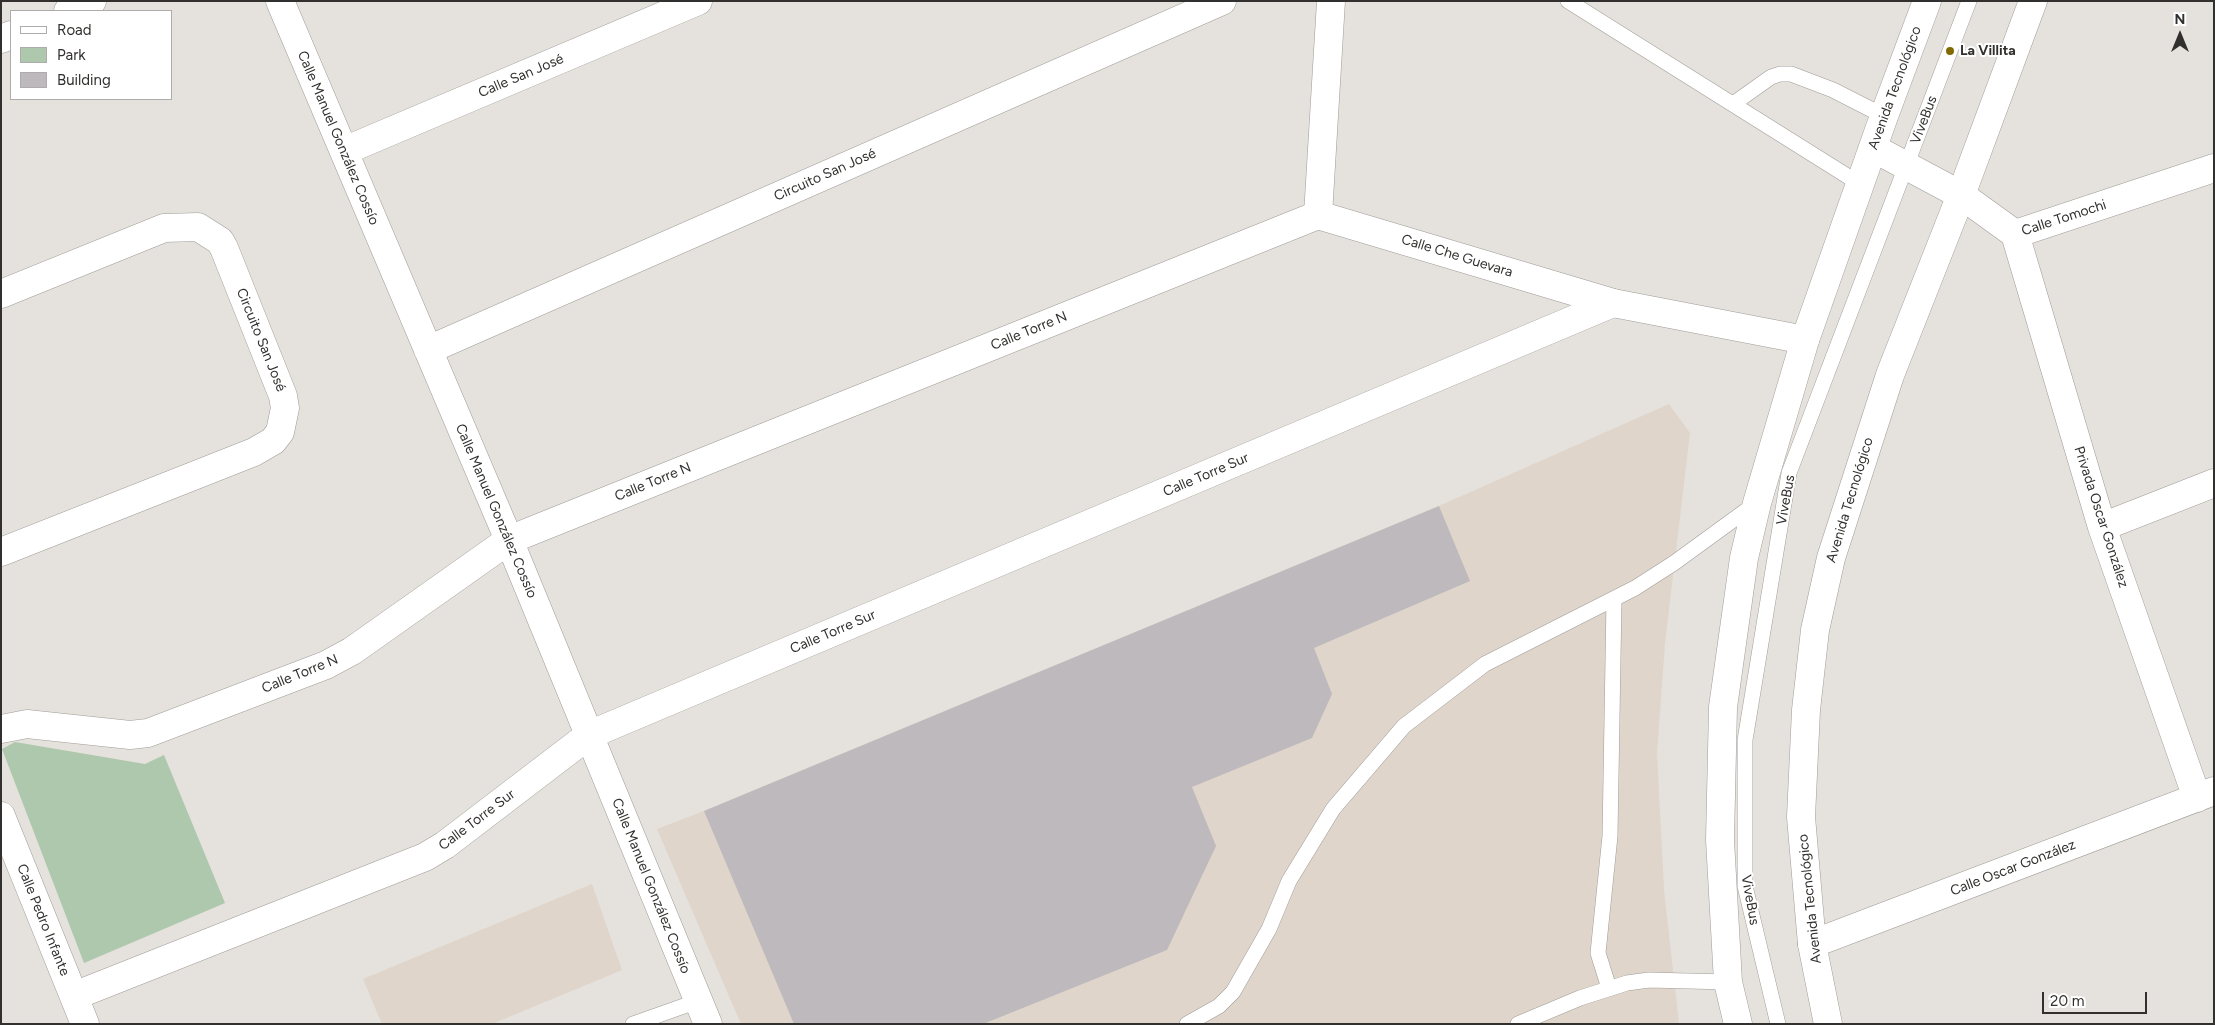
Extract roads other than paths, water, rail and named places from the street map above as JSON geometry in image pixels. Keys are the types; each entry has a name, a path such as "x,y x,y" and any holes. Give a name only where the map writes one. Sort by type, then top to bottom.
{"street":[{"path":"70,10 92,1"},
{"name":"Calle Manuel González Cossío","path":"280,1 509,540 703,1012"},
{"name":"Calle San José","path":"344,152 698,1"},
{"name":"Circuito San José","path":"428,350 1222,1"},
{"path":"1318,215 1332,1"},
{"name":"Avenida Tecnológico","path":"1738,1024 1728,982 1720,840 1723,707 1744,558 1757,503 1805,340 1872,148 1927,1"},
{"name":"Avenida Tecnológico","path":"1828,1024 1812,944 1801,817 1806,710 1815,630 1831,558 1890,375 1961,195 2033,1"},
{"name":"Calle Tomochi","path":"1872,148 1961,195 2015,234 2214,168"},
{"name":"Calle Che Guevara","path":"1318,215 1613,303 1805,340"},
{"name":"Calle Torre N","path":"1,729 27,724 130,735 148,734 326,665 352,651 509,540 1318,215"},
{"name":"Circuito San José","path":"1,294 164,228 198,228 215,238 224,248 283,396 286,408 280,432 273,441 254,452 1,552"},
{"name":"Privada Oscar González","path":"2015,234 2102,527 2205,794"},
{"name":"Calle Torre Sur","path":"74,996 425,857 445,845 589,735 1613,303"},
{"path":"2102,527 2214,483"},
{"name":"Calle Oscar González","path":"1812,944 2205,794"},
{"name":"Calle Pedro Infante","path":"1,816 85,1024"}],"lane":[{"path":"1568,1 1860,184"},
{"name":"ViveBus","path":"1778,1024 1745,886 1745,740 1789,474 1969,1"},
{"path":"1733,104 1771,77 1780,74 1791,74 1833,90 1884,116"},
{"path":"1187,1024 1219,1006 1233,992 1269,929 1289,881 1333,809 1404,726 1484,664 1614,600 1668,567 1757,503"},
{"path":"1609,988 1598,953 1610,836 1614,600"},
{"path":"1518,1024 1609,988 1649,980 1728,982"},
{"path":"633,1024 703,1012"}],"place":[{"name":"La Villita","path":"1950,51"}]}
